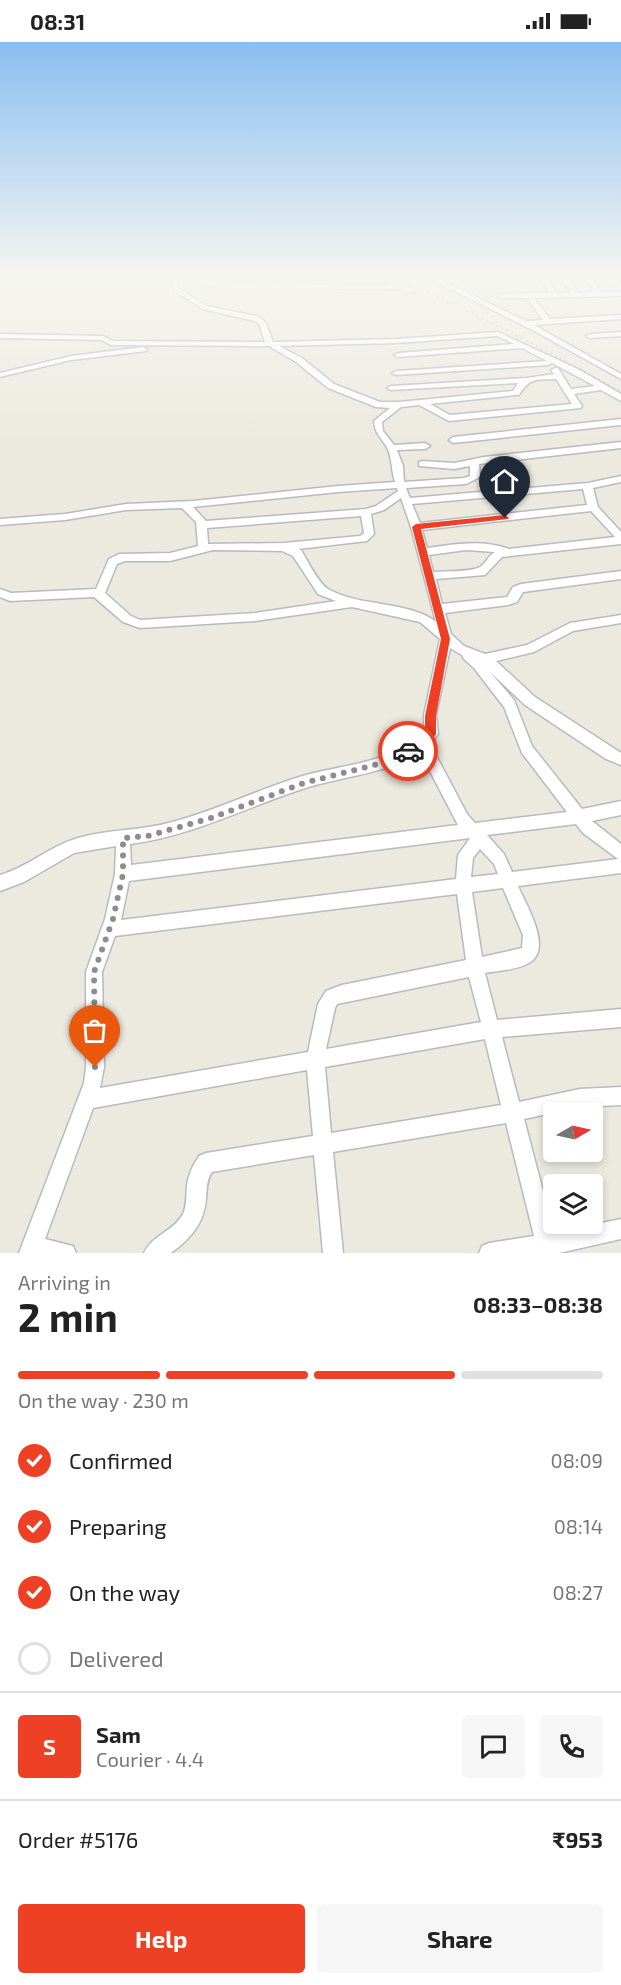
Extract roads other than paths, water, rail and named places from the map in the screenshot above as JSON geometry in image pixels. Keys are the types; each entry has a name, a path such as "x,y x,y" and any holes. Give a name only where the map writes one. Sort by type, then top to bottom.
{"street":[{"path":"266,334 270,344 299,360 331,386 379,405 516,393 522,383 527,380"},
{"path":"0,336 103,338 111,343 270,344 400,341 498,334 541,354 621,398"},
{"path":"549,334 621,377"},
{"path":"562,334 621,372"},
{"path":"590,336 621,334"},
{"path":"379,405 395,381 400,341"},
{"path":"0,375 71,358 142,350 152,343"},
{"path":"398,355 524,346"},
{"path":"421,403 449,418 578,406 541,354"},
{"path":"396,373 548,363"},
{"path":"391,388 558,376"},
{"path":"568,392 603,387"},
{"path":"0,882 15,879 67,849 88,842 148,836 211,818 304,783 382,763 423,744 431,734 430,716 446,639 392,448 379,431 378,421 399,405"},
{"path":"453,440 621,422"},
{"path":"422,464 454,466 621,445"},
{"path":"392,448 425,446"},
{"path":"203,525 366,512 380,508 403,493 471,480 474,477 474,462"},
{"path":"0,522 126,507 184,504 338,489 403,493 588,486 621,479"},
{"path":"588,486 587,495 593,508 621,538"},
{"path":"184,504 203,525 203,547"},
{"path":"416,527 593,508"},
{"path":"99,594 113,562 119,558 170,557 203,547 284,547 363,539 369,534 366,512"},
{"path":"430,576 481,572 490,565 494,557 508,553 621,538"},
{"path":"423,552 485,546 508,553"},
{"path":"284,547 297,554 322,591 353,603 423,618 478,665 508,704 527,749 588,828 621,853"},
{"path":"439,609 508,601 513,599 517,590 521,588 621,575"},
{"path":"0,593 10,597 99,594 128,621 140,624 255,617 353,603"},
{"path":"485,659 530,649 570,627 621,619"},
{"path":"460,649 485,659 530,701 601,749 621,759"},
{"path":"333,1253 315,1060 327,1004 332,997 524,957 530,952 531,935 495,853 475,835 462,819 423,744"},
{"path":"123,874 475,835 621,808"},
{"path":"475,835 466,855 463,885 475,967 548,1249"},
{"path":"31,1253 89,1099 95,1067 94,972 110,929 123,874 123,838"},
{"path":"110,929 621,866"},
{"path":"89,1099 492,1029 621,1018"},
{"path":"154,1253 186,1226 193,1215 197,1181 206,1163 514,1112 580,1098 621,1096"},
{"path":"489,1253 548,1249 621,1229"},
{"path":"31,1253 45,1249 66,1253"}],"railway":[{"path":"513,334 621,392"}]}
